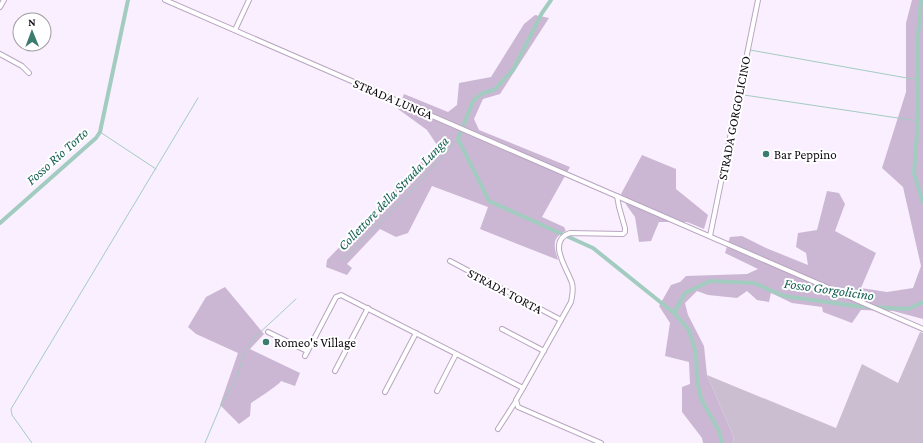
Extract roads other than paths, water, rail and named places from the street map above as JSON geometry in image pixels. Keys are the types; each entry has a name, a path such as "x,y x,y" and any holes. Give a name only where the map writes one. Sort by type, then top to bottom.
{"street":[{"path":"0,7 4,0"},
{"name":"STRADA LUNGA","path":"165,0 923,329"},
{"path":"235,30 249,0"},
{"name":"STRADA GORGOLICINO","path":"710,236 758,0"},
{"path":"0,54 22,66 29,73"},
{"path":"498,429 570,305 573,291 572,283 562,262 560,254 560,243 562,238 568,234 623,234 625,232 625,228 617,196"},
{"name":"STRADA TORTA","path":"450,261 561,320"},
{"path":"268,332 306,354 338,295 342,295 523,388"},
{"path":"335,371 368,308"},
{"path":"502,329 544,350"},
{"path":"385,392 416,333"},
{"path":"437,390 456,354"},
{"path":"516,400 520,409 601,443"}],"waterway":[{"name":"Fosso Rio Torto","path":"0,223 96,138 100,132 128,0"},
{"path":"551,0 542,13 513,70 494,90 483,93 473,101 458,139 489,201 593,248 674,313"},
{"name":"Fosso Gorgolicino","path":"921,0 918,37 918,121 914,173 923,203"},
{"path":"750,50 918,80"},
{"path":"744,95 918,121"},
{"path":"32,443 12,415 11,409 198,98"},
{"path":"100,132 156,169"},
{"name":"Collettore della Strada Lunga","path":"342,261 415,187 458,139"},
{"name":"Fosso Gorgolicino","path":"722,443 719,431 701,399 697,381 696,354 689,330 674,313 685,293 710,281 754,283 784,296 855,306 908,309 923,302"},
{"name":"Collettore della Strada Lunga","path":"205,443 221,405 238,375 243,355 255,337 296,299"}],"place":[{"name":"Bar Peppino","path":"766,154"},
{"name":"Romeo's Village","path":"266,342"}]}
